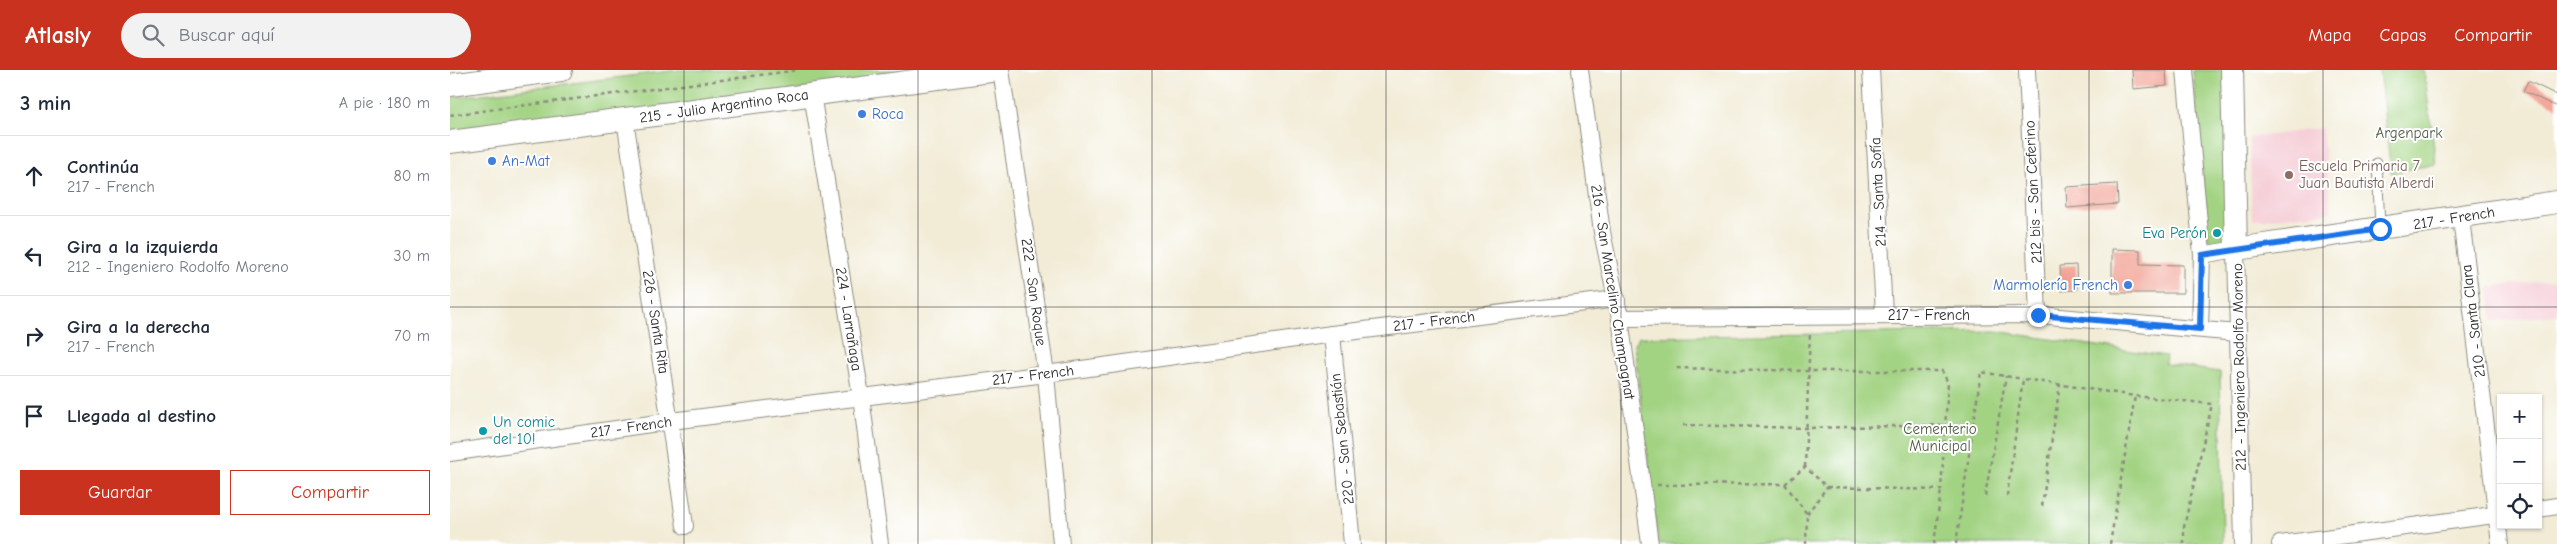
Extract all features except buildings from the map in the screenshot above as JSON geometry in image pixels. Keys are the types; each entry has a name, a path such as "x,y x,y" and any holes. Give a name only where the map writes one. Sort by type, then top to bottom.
{"street":[{"path":"450,85 525,73 561,70"},
{"name":"215 - Julio Argentino Roca","path":"450,142 1000,70"},
{"name":"222 - San Roque","path":"1000,70 1046,374 1061,544"},
{"name":"216 - San Marcelino Champagnat","path":"1580,70 1602,232 1620,318 1650,544"},
{"name":"214 - Santa Sofía","path":"1871,70 1884,314"},
{"name":"212 bis - San Ceferino","path":"2027,70 2038,315"},
{"path":"2185,70 2202,255 2200,329"},
{"name":"212 - Ingeniero Rodolfo Moreno","path":"2232,70 2243,544"},
{"name":"224 - Larrañaga","path":"812,94 861,396 880,544"},
{"name":"226 - Santa Rita","path":"625,119 685,526"},
{"name":"217 - French","path":"2202,255 2461,218 2557,202"},
{"name":"210 - Santa Clara","path":"2461,218 2497,506"},
{"name":"217 - French","path":"450,453 671,421 1046,374 1332,334 1616,299"},
{"name":"217 - French","path":"1620,318 1884,314 2038,315 2237,333"},
{"name":"220 - San Sebastián","path":"1332,334 1352,544"},
{"path":"2542,508 2557,506"},
{"path":"2280,544 2497,514"},
{"name":"210 - Santa Clara","path":"2499,529 2500,544"}],"lane":[{"path":"2377,163 2380,229"}],"path":[{"path":"450,115 799,70"},
{"path":"1641,485 1785,484 1805,466 1810,315"},
{"path":"1675,368 1808,371 1942,371 1948,383 1941,490 1934,544"},
{"path":"1956,544 1981,372 2136,396 2212,404 2184,527 2184,544"},
{"path":"1985,496 2006,376"},
{"path":"2007,496 2023,379 2028,379"},
{"path":"2042,506 2060,384"},
{"path":"2110,544 2136,396"},
{"path":"1683,424 1806,428 1945,425"},
{"path":"1805,466 1827,487 1941,490"},
{"path":"1785,484 1807,514"},
{"path":"1806,544 1807,514 1827,487"}],"shaded area":[{"name":"Escuela Primaria 7 Juan Bautista Alberdi","path":"2322,128 2331,212 2252,220 2249,138"},
{"path":"2557,280 2557,315 2493,321 2489,287"}],"green space":[{"path":"679,70 946,70 450,137 450,98"},
{"path":"2193,70 2227,70 2226,241 2220,245 2212,244 2208,237"},
{"name":"Argenpark","path":"2379,70 2424,70 2436,164 2391,173"},
{"name":"Cementerio Municipal","path":"1995,331 2166,356 2165,364 2220,372 2223,544 1658,544 1634,344 1639,337"}],"place":[{"name":"Roca","path":"862,114"},
{"name":"An-Mat","path":"492,161"},
{"name":"Escuela Primaria 7 Juan Bautista Alberdi","path":"2289,175"},
{"name":"Eva Perón","path":"2217,233"},
{"name":"Marmolería French","path":"2128,285"},
{"name":"Un comic del 10!","path":"483,431"}],"route":[{"path":"2038,315 2200,329 2202,255 2380,229"}]}
